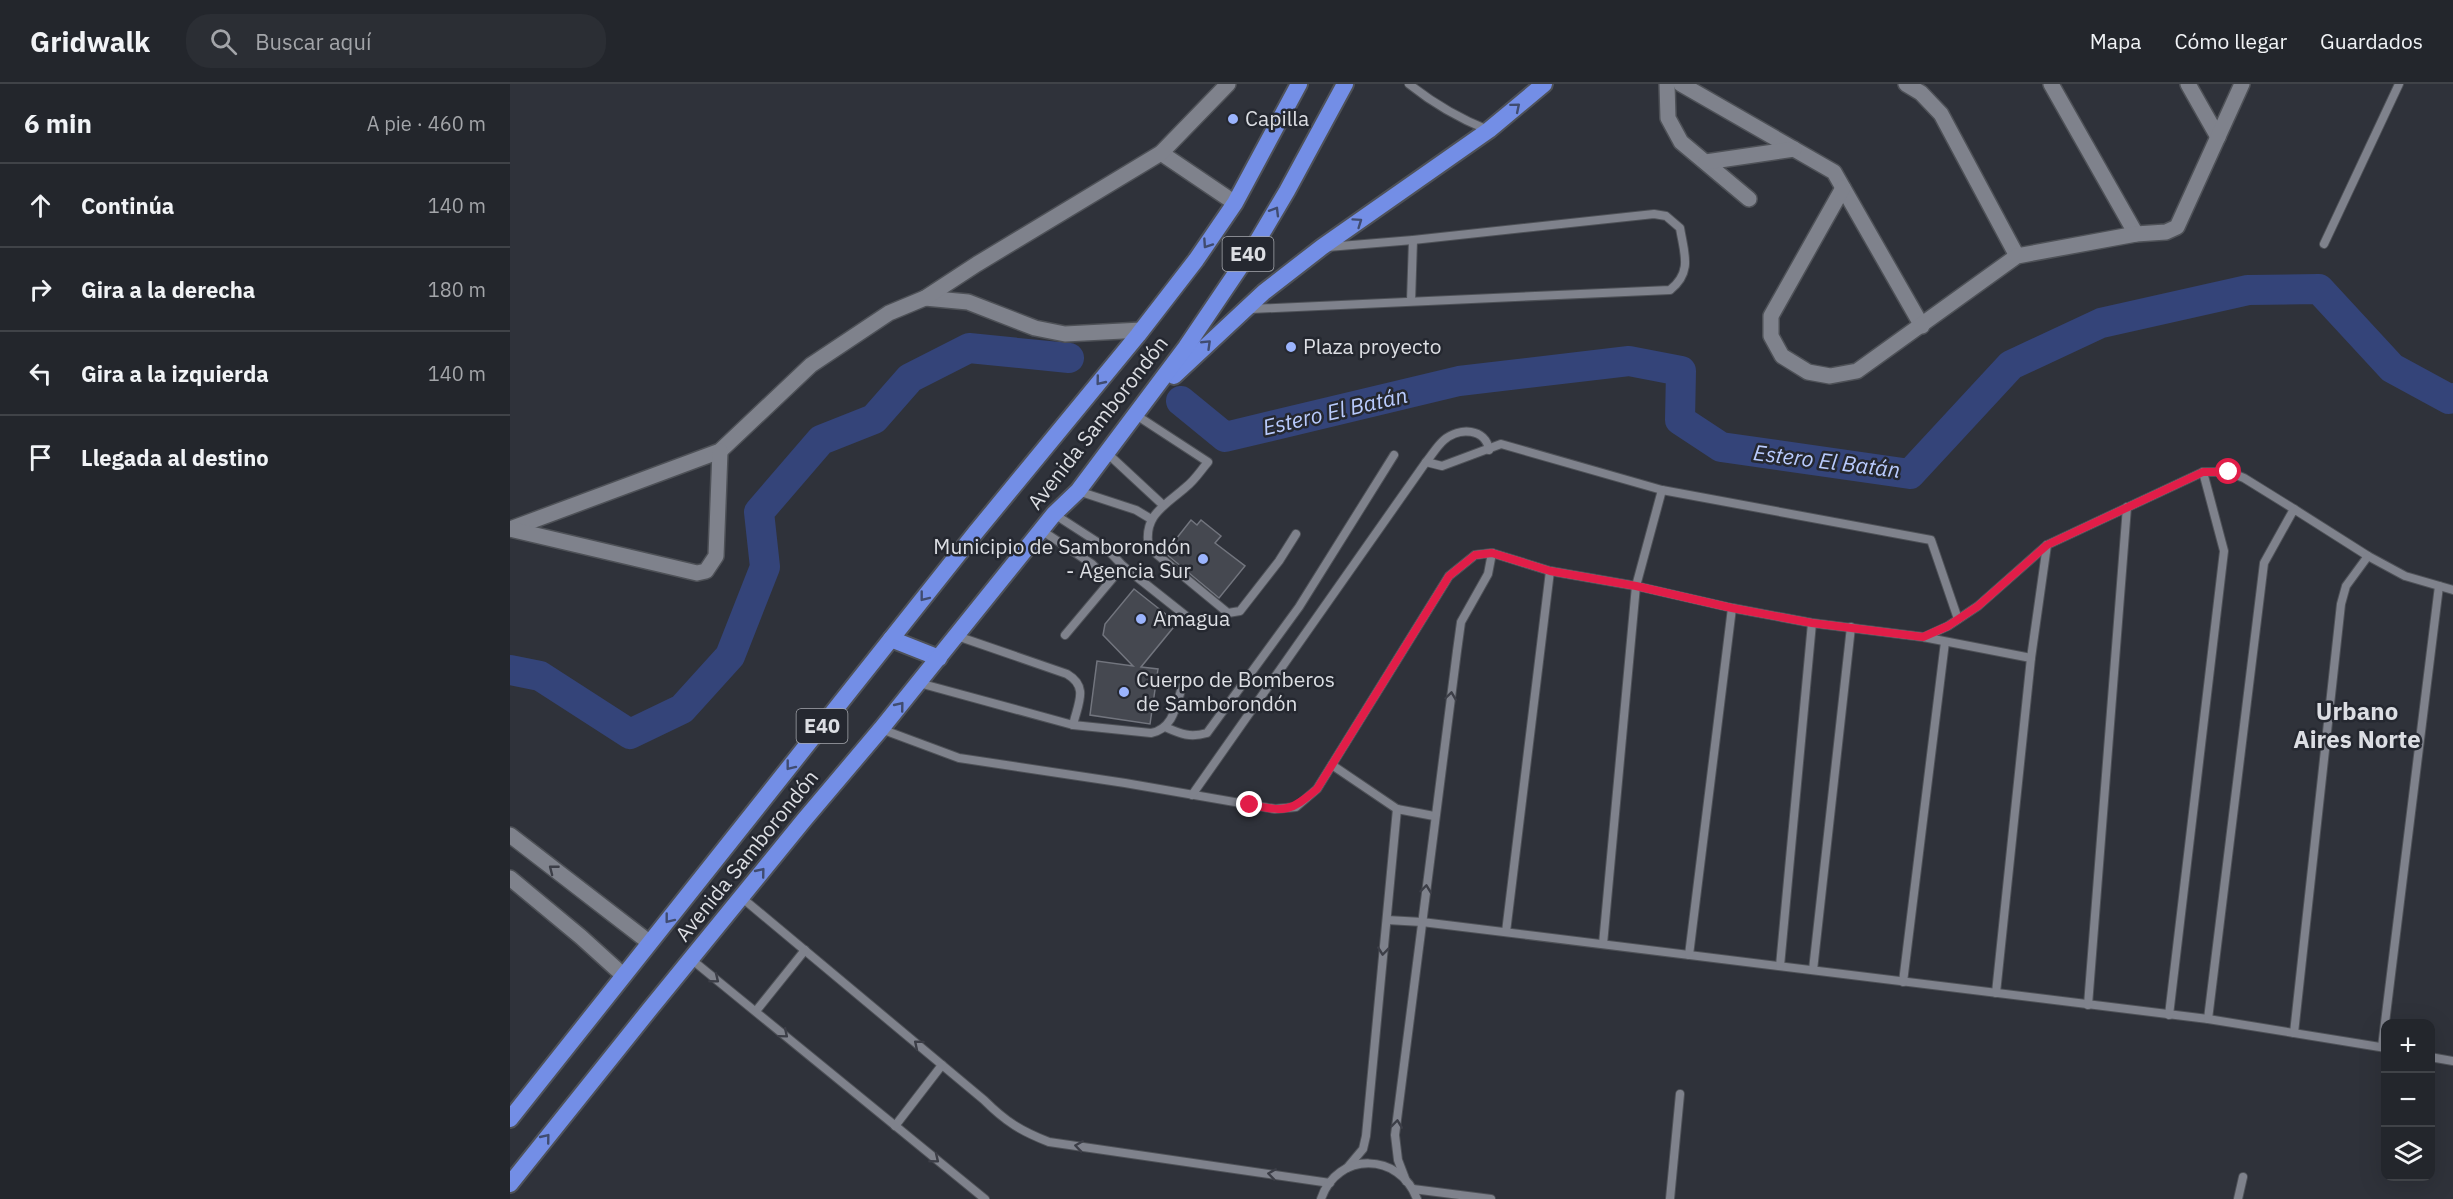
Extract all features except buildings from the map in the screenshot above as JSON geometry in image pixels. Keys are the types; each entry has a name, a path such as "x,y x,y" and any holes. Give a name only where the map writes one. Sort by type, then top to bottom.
{"highway":[{"name":"Avenida Samborondón","path":"510,1119 976,532 1142,330 1196,260 1235,203 1299,84"},
{"name":"Avenida Samborondón","path":"510,1184 741,897 882,729 1054,514 1078,491 1186,346 1255,245 1345,84"},
{"path":"1134,414 1244,309 1322,247 1488,130 1544,84"},
{"path":"891,639 939,658"}],"street":[{"path":"720,451 716,556 706,571 697,573 510,529 720,451 811,365 890,313 925,298 1161,153 1228,84"},
{"path":"1667,84 1668,117 1681,142 1749,199"},
{"path":"1682,84 1834,172 1922,326"},
{"path":"1906,84 1921,93 1941,114 2017,256"},
{"path":"2051,84 2136,234"},
{"path":"2188,84 2218,137"},
{"path":"1844,188 1771,316 1771,336 1782,356 1808,372 1830,376 1857,371 2017,256 2136,234 2166,232 2177,226 2242,84"},
{"path":"1706,162 1794,148"},
{"path":"1161,153 1235,203"},
{"path":"925,298 968,302 1035,328 1065,334 1142,330"},
{"path":"510,835 650,943"},
{"path":"510,878 581,936 624,976"}],"lane":[{"path":"1409,84 1456,117 1488,130"},
{"path":"2324,244 2400,84"},
{"path":"1244,309 1670,290 1683,278 1686,266 1680,228 1666,216 1654,214 1413,240 1322,247"},
{"path":"1411,301 1413,240"},
{"path":"1134,414 1208,462 1188,486 1163,505 1151,519 1149,548 1228,613 1240,611 1280,561 1296,534"},
{"path":"1192,795 1426,462 1446,438 1470,430 1480,434 1488,444 1489,450"},
{"path":"1426,462 1442,466 1501,444 1662,490 1931,540 1958,619"},
{"path":"1106,452 1163,505"},
{"path":"1165,727 1186,736 1196,737 1207,734 1299,608 1394,455"},
{"path":"2169,1015 2224,551 2203,472"},
{"path":"1923,637 1978,606 2047,545 2203,472 2229,472 2244,478 2368,556 2405,576 2453,590"},
{"path":"1603,944 1636,586 1662,490"},
{"path":"1078,491 1136,510 1151,519"},
{"path":"2088,1005 2127,507"},
{"path":"2208,1019 2264,562 2294,508"},
{"path":"1054,514 1105,547 1123,566 1200,627"},
{"path":"1041,530 1092,564 1109,581"},
{"path":"1996,993 2031,658 2047,545"},
{"path":"882,729 959,758 1275,809 1296,807 1317,789 1449,576 1475,555 1492,553 1550,571 1636,586 1732,608 1812,623 1923,637 2031,658"},
{"path":"1406,1181 1398,1160 1395,1135 1434,816 1461,622 1488,574 1492,553"},
{"path":"2294,1033 2341,604 2346,586 2368,556"},
{"path":"1065,635 1123,566"},
{"path":"1506,932 1550,571"},
{"path":"2387,1019 2439,586"},
{"path":"1689,955 1732,608"},
{"path":"1780,966 1812,623"},
{"path":"1813,970 1851,627"},
{"path":"957,636 1067,674 1077,680 1081,688 1073,724"},
{"path":"1903,982 1945,642"},
{"path":"919,682 1073,724 1151,733 1159,732 1172,718 1182,687"},
{"path":"1332,765 1396,809 1434,816"},
{"path":"1321,1199 1330,1182 1347,1168 1363,1149 1396,809"},
{"path":"741,897 984,1100 1003,1119 1023,1132 1049,1142 1330,1182"},
{"path":"1387,920 1506,932 2208,1019 2381,1047"},
{"path":"756,1011 805,950"},
{"path":"691,959 985,1199"},
{"path":"2435,1058 2453,1061"},
{"path":"895,1126 942,1065"},
{"path":"1670,1199 1680,1094"},
{"path":"1347,1168 1366,1163 1391,1168 1413,1189 1417,1199"},
{"path":"2238,1199 2243,1177"},
{"path":"1413,1189 1491,1199"}],"waterway":[{"name":"Estero El Batán","path":"1181,401 1225,437 1459,381 1629,361 1681,371 1680,420 1721,447 1910,474 2011,365 2101,323 2248,290 2319,289 2392,368 2449,399 2453,398"},
{"name":"Estero El Batán","path":"510,670 540,676 630,734 682,709 730,656 765,567 759,512 821,440 874,419 910,378 969,348 1069,358"}],"place":[{"name":"Capilla","path":"1233,119"},
{"name":"Plaza proyecto","path":"1291,347"},
{"name":"Municipio de Samborondón - Agencia Sur","path":"1203,559"},
{"name":"Amagua","path":"1141,619"},
{"name":"Cuerpo de Bomberos de Samborondón","path":"1124,692"}],"district":[{"name":"Urbano Aires Norte","path":"2357,726"}],"route":[{"path":"1250,805 1275,809 1296,807 1317,789 1449,576 1475,555 1492,553 1550,571 1636,586 1812,623 1923,637 1948,626 1978,606 2047,545 2203,472 2229,472"}]}
